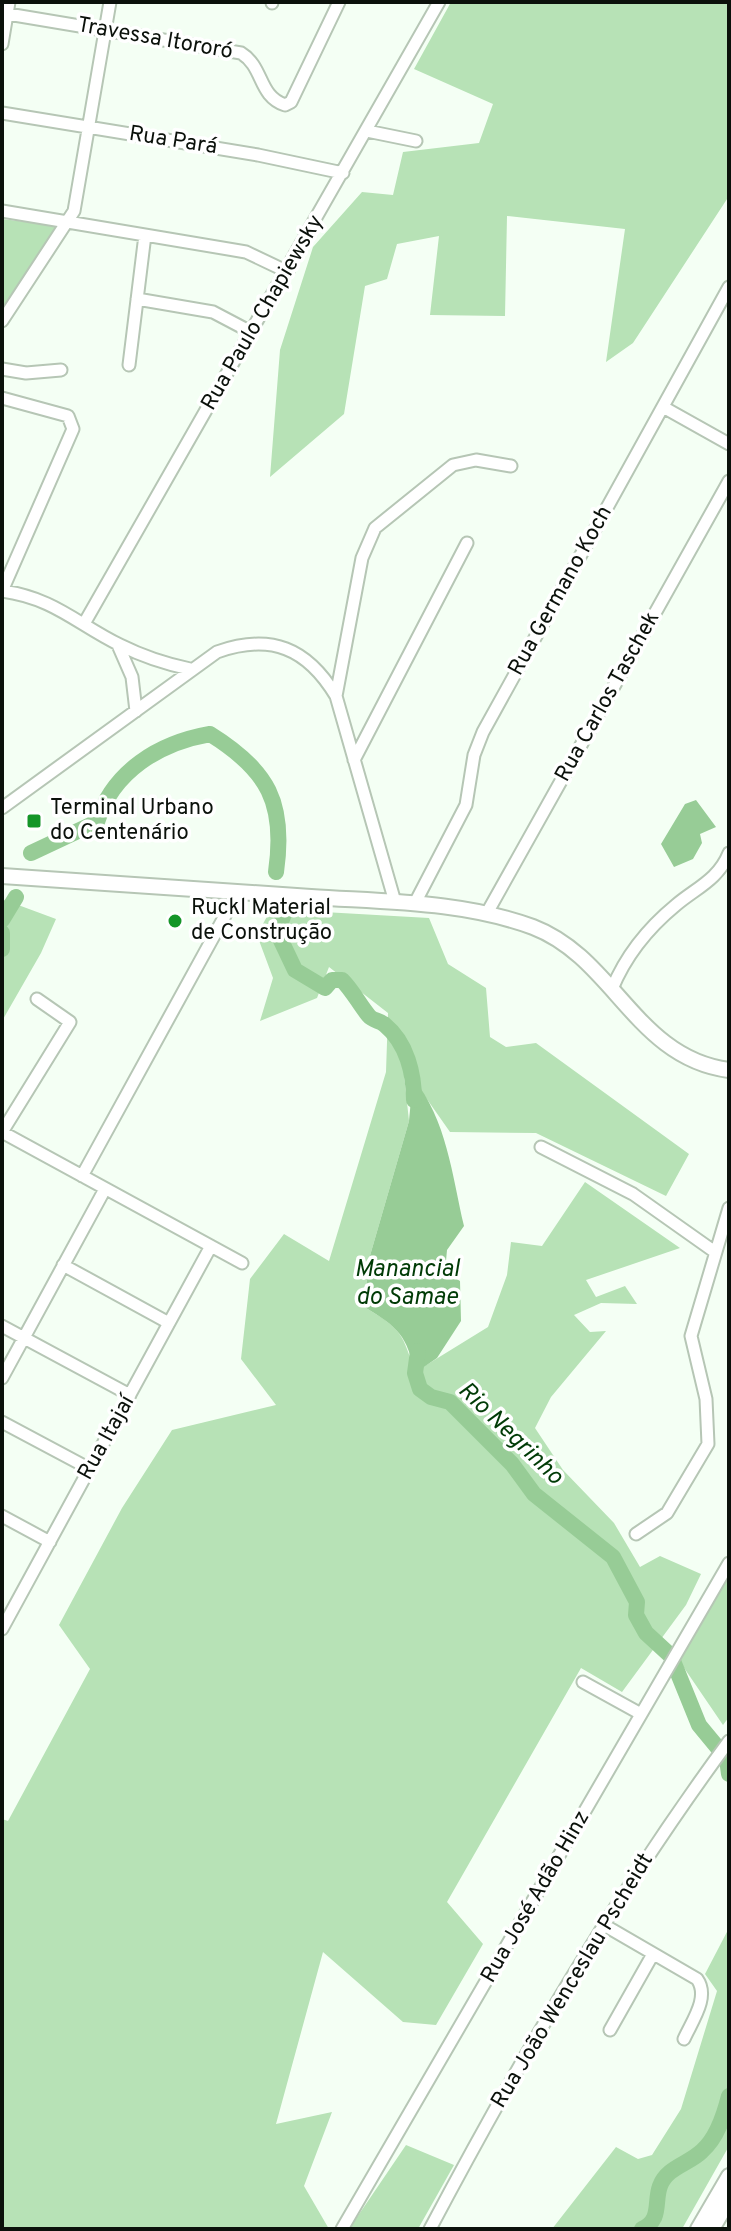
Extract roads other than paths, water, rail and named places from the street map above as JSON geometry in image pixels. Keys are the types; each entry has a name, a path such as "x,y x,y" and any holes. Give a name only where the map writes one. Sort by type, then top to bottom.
{"main road":[{"path":"2,876 415,903 487,913 555,937 673,1051 703,1065 729,1070"},
{"path":"698,2229 729,2176"},
{"path":"712,2229 729,2200"}],"street":[{"path":"2,321 69,222 77,200 110,2"},
{"name":"Travessa Itororó","path":"6,10 241,53 255,64 265,92 280,104 291,102 339,2"},
{"name":"Rua Paulo Chapiewsky","path":"85,622 288,272 434,4"},
{"path":"2,44 6,10"},
{"name":"Rua Pará","path":"2,113 343,173"},
{"path":"367,131 416,141"},
{"path":"2,211 246,252 288,272"},
{"path":"129,365 145,235"},
{"name":"Rua Germano Koch","path":"415,903 466,805 474,755 483,732 729,287"},
{"path":"137,299 213,312 251,332"},
{"path":"2,369 26,373 61,370"},
{"path":"2,398 68,416 73,429 2,591 49,604 85,622 118,645 190,669"},
{"path":"663,407 729,444"},
{"path":"336,696 362,558 375,528 453,465 476,460 511,466"},
{"name":"Rua Carlos Taschek","path":"487,913 729,481"},
{"path":"354,760 467,543"},
{"path":"118,645 132,677 136,711"},
{"path":"2,808 217,652 237,645 274,645 308,661 323,674 336,696 395,902"},
{"path":"612,989 624,962 653,925 716,875 729,853"},
{"path":"82,1176 238,892"},
{"path":"37,999 70,1022 2,1132 242,1263"},
{"path":"541,1147 633,1194 715,1252"},
{"path":"2,1378 105,1189"},
{"path":"636,1534 667,1513 708,1444 706,1399 691,1336 729,1208"},
{"name":"Rua Itajaí","path":"2,1629 6,1613 50,1542 211,1246"},
{"path":"63,1265 169,1323"},
{"path":"2,1326 130,1395"},
{"path":"2,1422 90,1469"},
{"path":"2,1516 50,1542"},
{"name":"Rua José Adão Hinz","path":"342,2229 729,1563"},
{"path":"583,1682 641,1714"},
{"name":"Rua João Wenceslau Pscheidt","path":"430,2229 472,2150 645,1857 728,1743"},
{"path":"604,1925 697,1979 702,1986 702,1998 684,2039"},
{"path":"610,2030 653,1954"}],"water":[{"path":"696,800 716,827 700,834 702,843 693,859 674,867 661,844 685,804"},
{"name":"Manancial do Samae","path":"413,1078 441,1130 464,1226 447,1250 445,1272 460,1281 461,1321 437,1358 415,1373 400,1334 366,1308 367,1266 409,1121"}],"waterway":[{"name":"Rio Negrinho","path":"31,853 97,822 114,788 140,762 173,744 210,734 246,761 268,791 278,826 276,872"},
{"name":"Rio Negrinho","path":"2,920 16,897"},
{"name":"Rio Negrinho","path":"284,914 277,932 295,970 325,988 332,980 342,980 369,1016 393,1032 408,1060 414,1100"},
{"name":"Rio Negrinho","path":"2,933 2,949"},
{"name":"Rio Negrinho","path":"418,1351 415,1373 420,1389 431,1397 450,1402 512,1464 534,1494 613,1557 637,1602 636,1615 646,1633 671,1656 699,1725 727,1759 729,1774"},
{"name":"Rio Negrinho","path":"642,2229 655,2216 663,2180 712,2140 729,2096"}],"place":[{"name":"Terminal Urbano do Centenário","path":"34,821"},
{"name":"Ruckl Material de Construção","path":"175,921"}]}
